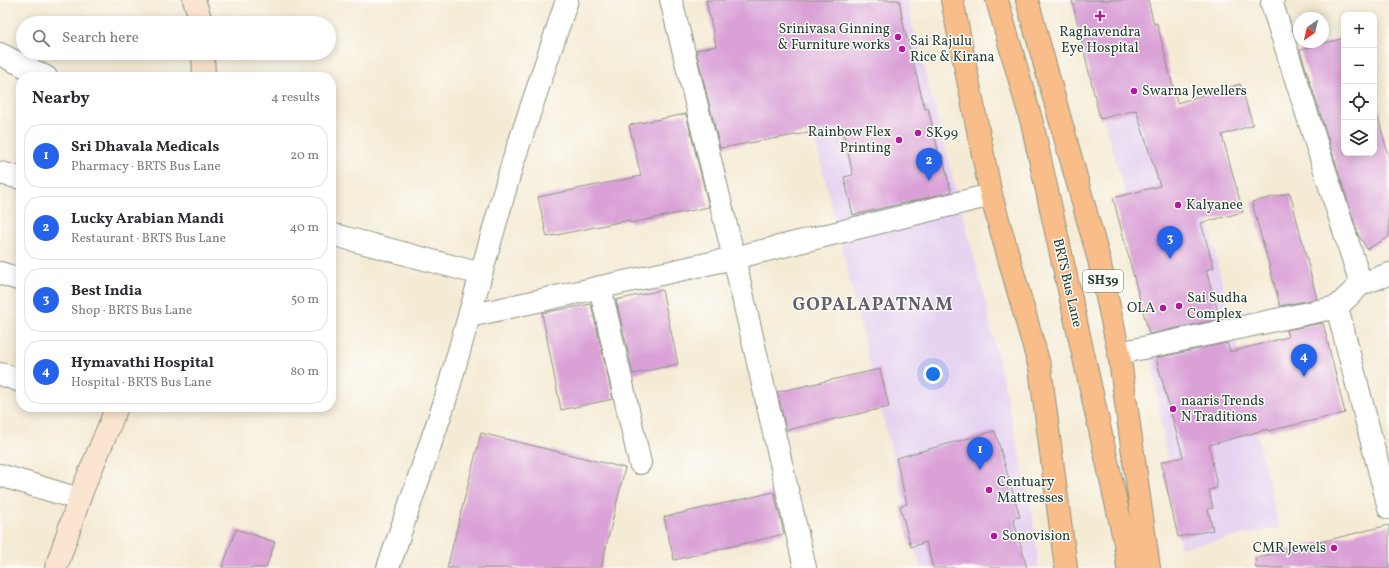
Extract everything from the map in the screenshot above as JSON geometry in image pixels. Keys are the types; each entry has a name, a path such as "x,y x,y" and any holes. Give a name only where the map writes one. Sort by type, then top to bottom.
{"main road":[{"path":"952,0 991,195 1040,368 1066,568"},
{"name":"BRTS Bus Lane","path":"997,0 1033,131 1125,543 1128,568"},
{"name":"SH39","path":"1027,0 1099,260 1119,353 1149,568"}],"street":[{"path":"194,0 200,16"},
{"path":"388,568 444,404 512,165 567,0"},
{"path":"671,0 734,258 806,568"},
{"path":"1273,0 1272,4 1361,284"},
{"path":"0,54 36,72"},
{"path":"203,60 204,72"},
{"path":"0,173 16,177"},
{"path":"469,316 734,258 991,195"},
{"path":"336,235 481,274"},
{"path":"0,273 16,278"},
{"path":"1119,353 1337,307 1361,284 1389,274"},
{"path":"600,287 640,463"},
{"path":"1337,307 1389,508"},
{"path":"0,374 16,379"},
{"path":"56,568 110,412"},
{"path":"0,475 79,499"}],"shaded area":[{"path":"781,0 906,0 982,287 1032,510 1039,568 920,568"},
{"path":"1070,0 1141,0 1195,165 1279,528 1180,548 1131,214"}],"building":[{"path":"706,0 899,0 904,27 925,109 928,108 939,154 942,154 951,192 853,215 844,177 853,175 842,127 720,148 696,50 716,46"},
{"path":"1072,0 1148,0 1154,24 1157,23 1177,103 1240,84 1253,125 1222,135 1243,212 1201,223 1214,268 1206,270 1220,319 1149,334 1113,198 1160,186 1136,110 1100,119"},
{"path":"1341,39 1341,156 1377,156 1377,113 1389,158 1389,237 1367,249 1358,234 1300,50 1307,48 1329,48 1329,42"},
{"path":"686,114 709,207 630,223 629,220 547,237 538,197 641,176 629,125"},
{"path":"1290,193 1317,299 1280,306 1252,202"},
{"path":"662,290 678,364 633,374 616,300"},
{"path":"591,304 613,399 561,410 542,313"},
{"path":"1323,323 1345,413 1268,431 1268,429 1209,445 1217,488 1209,490 1213,508 1208,509 1213,530 1178,537 1161,462 1183,457 1156,358 1227,343 1230,352 1288,337 1286,330"},
{"path":"880,369 889,407 786,430 777,392"},
{"path":"995,431 1020,517 1013,518 1027,568 933,568 926,542 911,547 900,506 907,504 896,458"},
{"path":"481,433 625,468 601,568 447,568"},
{"path":"774,492 784,534 674,560 664,517"},
{"name":"CMR Jewels","path":"1389,525 1389,568 1256,568 1255,558"},
{"path":"236,529 275,542 266,568 222,568"}],"place":[{"name":"Raghavendra Eye Hospital","path":"1100,16"},
{"name":"Srinivasa Ginning & Furniture works","path":"898,37"},
{"name":"Sai Rajulu Rice & Kirana","path":"902,49"},
{"name":"Swarna Jewellers","path":"1134,91"},
{"name":"SK99","path":"918,133"},
{"name":"Rainbow Flex Printing","path":"899,140"},
{"name":"Lucky Arabian Mandi","path":"929,181"},
{"name":"Kalyanee","path":"1178,205"},
{"name":"Best India","path":"1170,259"},
{"name":"Sai Sudha Complex","path":"1179,306"},
{"name":"OLA","path":"1163,308"},
{"name":"Hymavathi Hospital","path":"1304,377"},
{"name":"naaris Trends N Traditions","path":"1173,409"},
{"name":"Sri Dhavala Medicals","path":"980,470"},
{"name":"Centuary Mattresses","path":"989,490"},
{"name":"Sonovision","path":"994,536"},
{"name":"CMR Jewels","path":"1334,548"}],"district":[{"name":"GOPALAPATNAM","path":"873,305"}]}
